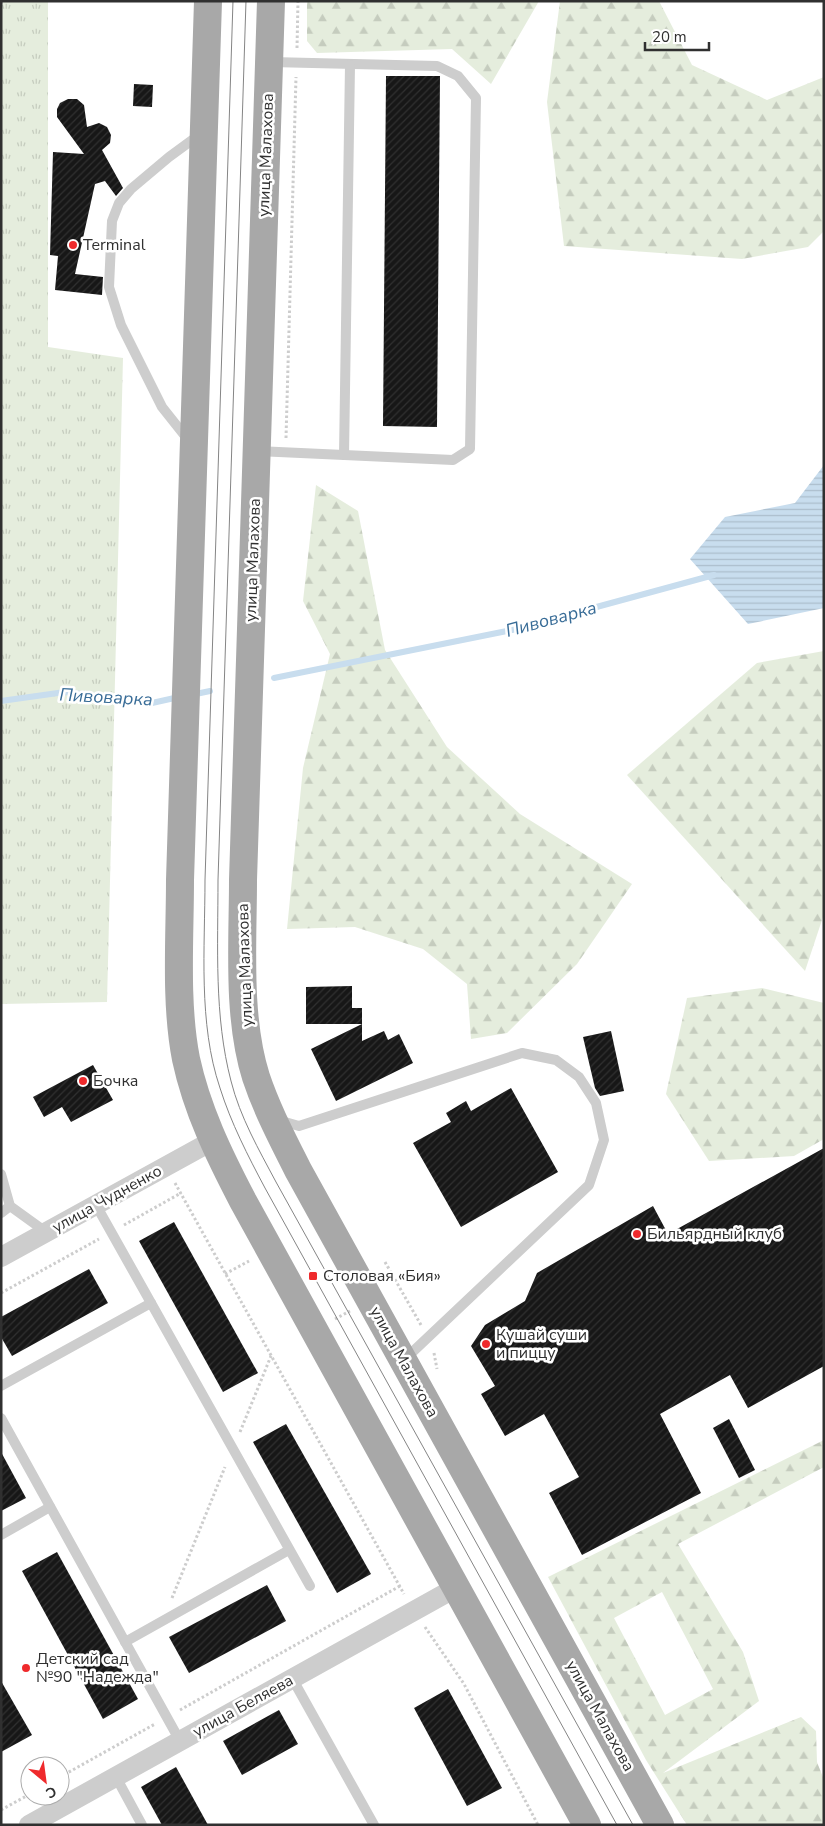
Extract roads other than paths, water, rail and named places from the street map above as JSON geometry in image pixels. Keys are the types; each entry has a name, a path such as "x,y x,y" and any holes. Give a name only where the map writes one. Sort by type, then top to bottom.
{"main road":[{"path":"208,1 180,880 181,1000 186,1058 195,1094 212,1141 243,1201 587,1825"},
{"name":"улица Малахова","path":"271,1 243,880 243,959 248,1040 255,1075 269,1114 660,1825"}],"street":[{"name":"улица Чудненко","path":"1,1257 212,1141"},
{"name":"улица Беляева","path":"29,1825 457,1587"}],"lane":[{"path":"256,451 453,460 470,449 476,98 458,76 437,66 269,62"},
{"path":"344,455 350,65"},
{"path":"194,447 162,407 121,325 108,286 112,221 119,203 131,189 168,157 204,132"},
{"path":"269,1114 282,1123 299,1126 522,1053 556,1060 580,1077 596,1103 604,1140 589,1185 404,1360"},
{"path":"1,1174 10,1206 46,1232"},
{"path":"96,1205 310,1586"},
{"path":"1,1213 10,1206"},
{"path":"1,1386 151,1303"},
{"path":"1,1418 180,1741"},
{"path":"1,1535 50,1507"},
{"path":"125,1642 289,1550"},
{"path":"292,1678 374,1825"},
{"path":"116,1777 142,1825"}],"water":[{"path":"824,465 824,608 748,624 690,559 725,517 795,503"}],"waterway":[{"name":"Пивоварка","path":"274,678 512,630 714,575"},
{"name":"Пивоварка","path":"191,695 210,691"},
{"name":"Пивоварка","path":"1,701 65,692 152,703 179,697"}],"tram line":[{"path":"233,1 205,880 204,985 208,1038 213,1063 229,1114 265,1188 617,1825"},
{"path":"246,1 218,880 219,1007 231,1081 239,1107 263,1158 633,1825"}],"place":[{"name":"Terminal","path":"73,245"},
{"name":"Бочка","path":"83,1081"},
{"name":"Бильярдный клуб","path":"637,1234"},
{"name":"Столовая «Бия»","path":"313,1276"},
{"name":"Кушай суши и пиццу","path":"486,1344"},
{"name":"Детский сад №90 \"Надежда\"","path":"26,1668"}]}
